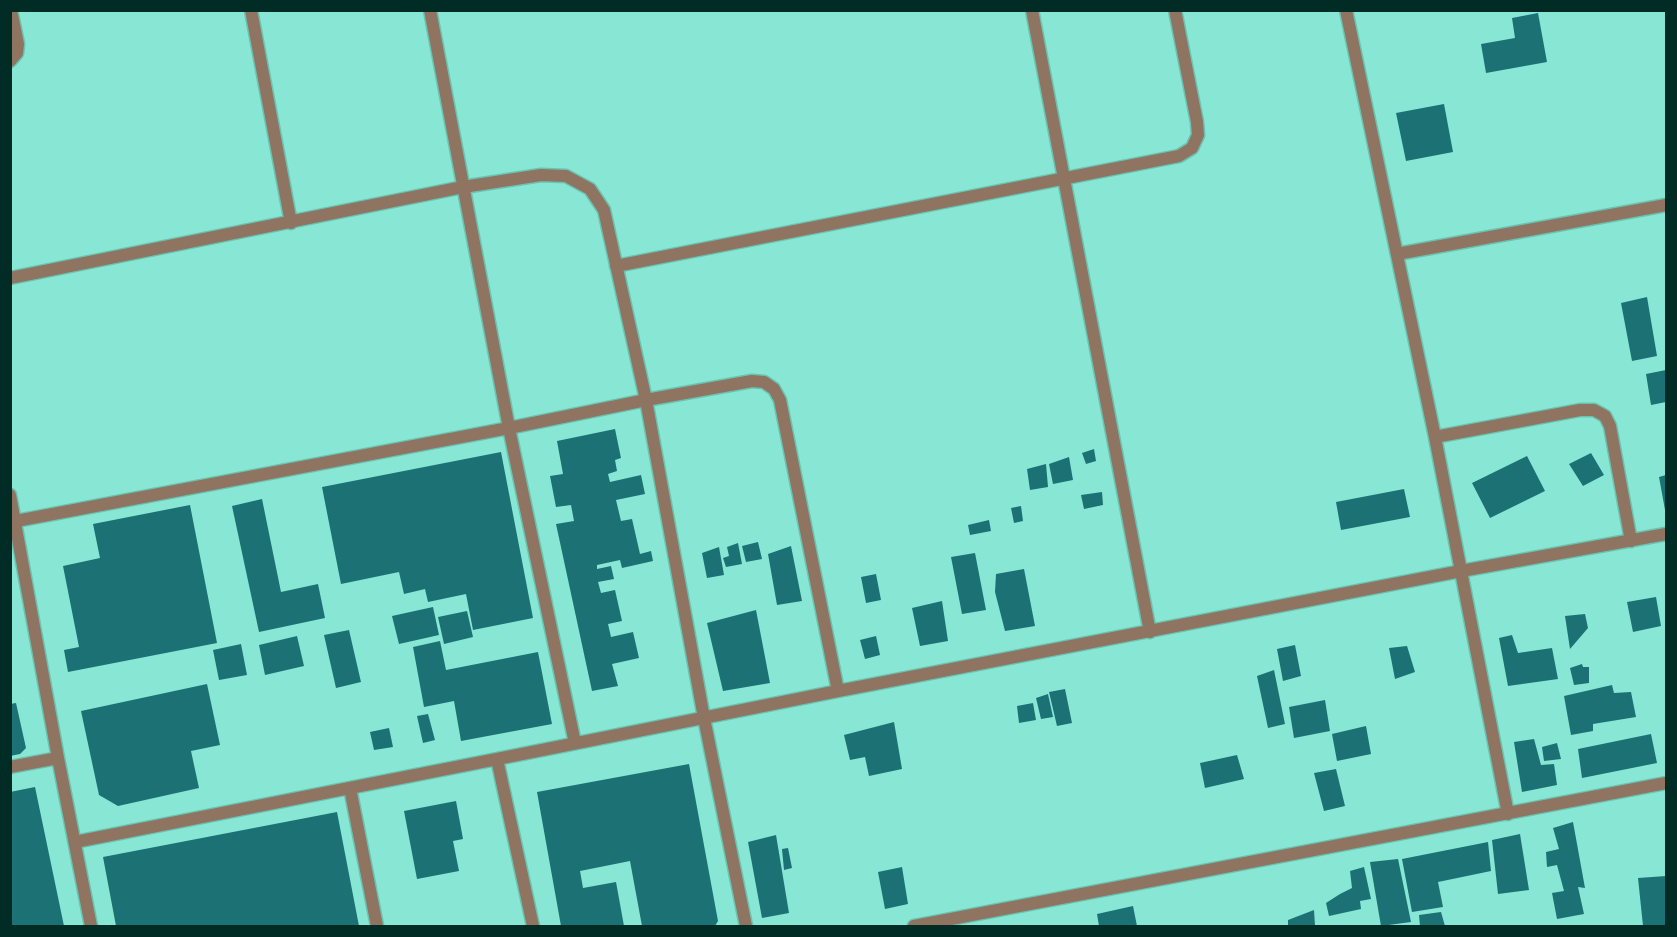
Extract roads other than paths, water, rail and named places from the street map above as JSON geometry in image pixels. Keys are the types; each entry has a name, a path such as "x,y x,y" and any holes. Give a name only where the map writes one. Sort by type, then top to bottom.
{"street":[{"path":"10,61 17,52 18,44 11,10"},
{"path":"251,10 291,223"},
{"path":"430,10 509,428 575,743"},
{"path":"1032,10 1150,632"},
{"path":"616,266 1179,156 1192,147 1198,135 1175,10"},
{"path":"1346,10 1435,437 1508,814"},
{"path":"10,278 463,187 541,175 566,176 590,189 604,210 646,400 704,718 746,927"},
{"path":"1397,254 1666,205"},
{"path":"16,521 646,400 752,381 764,382 774,388 780,400 838,691"},
{"path":"1435,437 1580,410 1594,410 1605,416 1610,426 1631,541"},
{"path":"10,495 91,927"},
{"path":"75,842 838,691 1461,571 1666,534"},
{"path":"10,767 58,758"},
{"path":"497,759 533,927"},
{"path":"914,927 1666,783"},
{"path":"350,788 377,927"}]}
